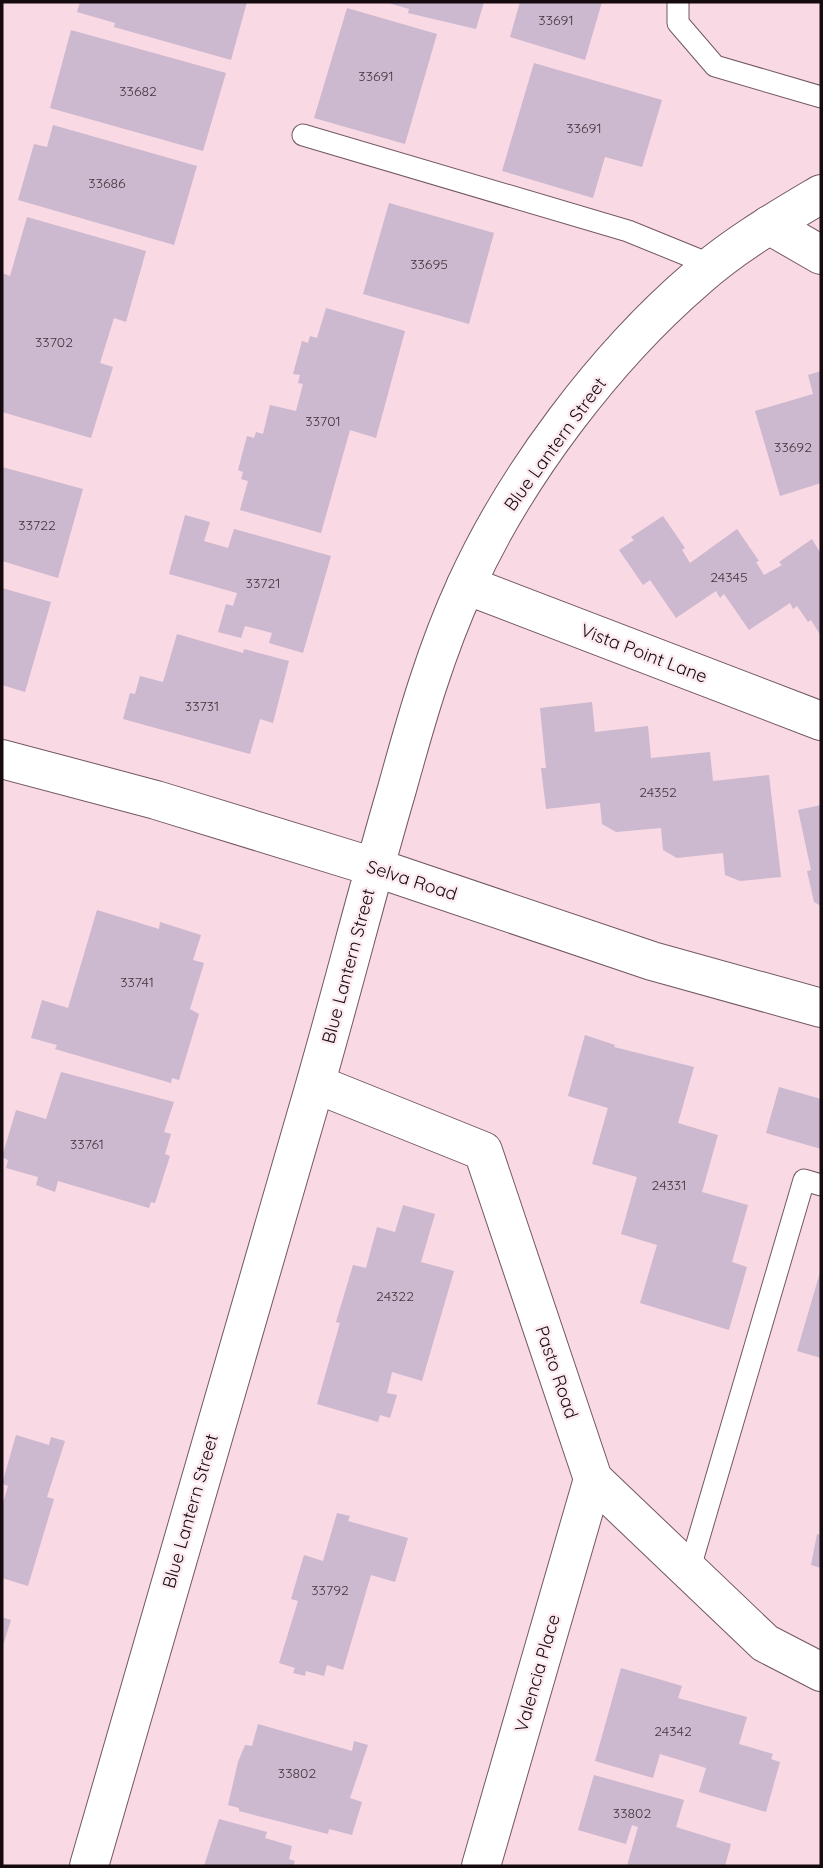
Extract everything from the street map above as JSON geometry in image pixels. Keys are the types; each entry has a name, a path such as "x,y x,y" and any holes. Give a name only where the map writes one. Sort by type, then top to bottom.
{"street":[{"name":"Blue Lantern Street","path":"89,1866 316,1084 374,867 419,713 466,585 498,522 582,400 638,335 698,276 769,225 821,194"},
{"path":"769,225 821,255"},
{"name":"Vista Point Lane","path":"466,585 821,721"},
{"name":"Selva Road","path":"2,759 156,800 374,867 652,961 821,1008"},
{"name":"Pasto Road","path":"316,1084 483,1151 593,1479 765,1643 821,1672"},
{"name":"Valencia Place","path":"481,1866 593,1479"}],"lane":[{"path":"678,2 678,23 715,66 821,97"},
{"path":"303,135 628,231 713,266"},
{"path":"689,1571 804,1180 821,1185"}],"building":[{"path":"80,2 247,2 231,60 114,27 115,23 77,12"},
{"path":"385,2 484,2 476,29 408,13 409,9"},
{"path":"520,2 602,2 585,60 510,37"},
{"path":"347,8 437,34 405,144 314,118"},
{"path":"71,30 226,73 203,151 50,108"},
{"path":"534,63 662,100 642,167 605,157 593,198 502,171"},
{"path":"53,125 197,166 174,245 18,200 34,144 47,147"},
{"path":"389,203 494,233 469,324 363,294"},
{"path":"27,217 146,251 126,322 114,318 100,363 113,367 91,438 2,412 2,273 10,276"},
{"path":"326,308 405,331 376,438 350,430 321,533 240,510 248,481 241,479 243,472 238,470 247,436 254,438 256,432 263,434 270,405 296,411 303,384 298,383 300,375 293,374 302,341 308,343 310,336 317,338"},
{"path":"821,371 821,483 780,496 755,411 813,394 808,375"},
{"path":"2,467 83,489 58,578 2,561"},
{"path":"185,515 210,522 204,541 228,548 234,529 331,556 303,653 269,643 272,633 245,626 241,638 218,632 226,604 233,606 237,593 169,574"},
{"path":"663,516 685,548 682,550 690,563 737,529 759,561 756,562 764,575 782,565 779,562 812,539 821,554 821,636 811,620 808,622 797,606 793,609 790,603 749,630 724,594 720,598 716,591 676,618 650,580 643,585 619,550 634,540 631,537"},
{"path":"2,588 51,602 25,692 2,685"},
{"path":"177,634 243,653 244,649 289,661 273,723 260,719 250,754 123,719 130,693 135,694 140,676 163,682"},
{"path":"592,702 595,732 648,726 651,758 710,752 713,781 769,775 781,877 740,881 725,875 723,853 677,858 663,850 661,828 616,832 602,824 600,803 546,809 541,768 546,768 540,708"},
{"path":"821,805 821,906 814,902 807,871 811,870 798,810"},
{"path":"97,910 159,929 160,922 201,935 193,960 204,963 190,1009 199,1014 179,1080 172,1078 171,1083 55,1049 57,1045 31,1038 42,1000 68,1008"},
{"path":"585,1035 615,1045 614,1047 694,1067 678,1123 718,1135 702,1192 748,1205 732,1262 747,1267 729,1330 640,1303 657,1245 621,1234 637,1177 592,1164 608,1108 568,1096"},
{"path":"61,1072 174,1102 164,1132 171,1134 165,1154 170,1156 155,1203 151,1202 149,1208 58,1181 55,1192 36,1185 38,1177 6,1168 8,1160 2,1157 16,1110 46,1119"},
{"path":"779,1087 821,1099 821,1149 766,1133"},
{"path":"403,1205 435,1214 421,1262 454,1271 422,1381 392,1372 387,1393 397,1395 390,1418 380,1415 378,1422 317,1404 340,1323 336,1322 353,1265 366,1268 377,1227 395,1232"},
{"path":"821,1269 821,1358 797,1351"},
{"path":"16,1435 49,1445 51,1437 65,1441 47,1497 54,1499 28,1586 2,1578 2,1506 8,1486 2,1484"},
{"path":"337,1513 350,1516 348,1521 408,1538 395,1582 371,1575 343,1670 327,1665 324,1676 306,1671 305,1676 293,1673 295,1668 279,1663 298,1601 291,1599 304,1555 323,1561"},
{"path":"817,1534 821,1535 821,1568 811,1565"},
{"path":"2,1617 11,1620 2,1649"},
{"path":"621,1668 682,1686 678,1698 747,1717 739,1744 773,1754 771,1759 780,1762 766,1812 699,1792 706,1768 660,1754 653,1778 595,1761"},
{"path":"258,1724 352,1751 354,1741 368,1745 350,1798 362,1802 352,1835 329,1829 328,1834 239,1811 239,1808 228,1805 238,1762 245,1745 252,1746"},
{"path":"594,1775 684,1800 676,1827 731,1844 725,1866 627,1866 638,1827 632,1825 626,1844 578,1830"},
{"path":"219,1819 267,1832 265,1838 292,1846 289,1859 295,1861 293,1866 204,1866"}]}
